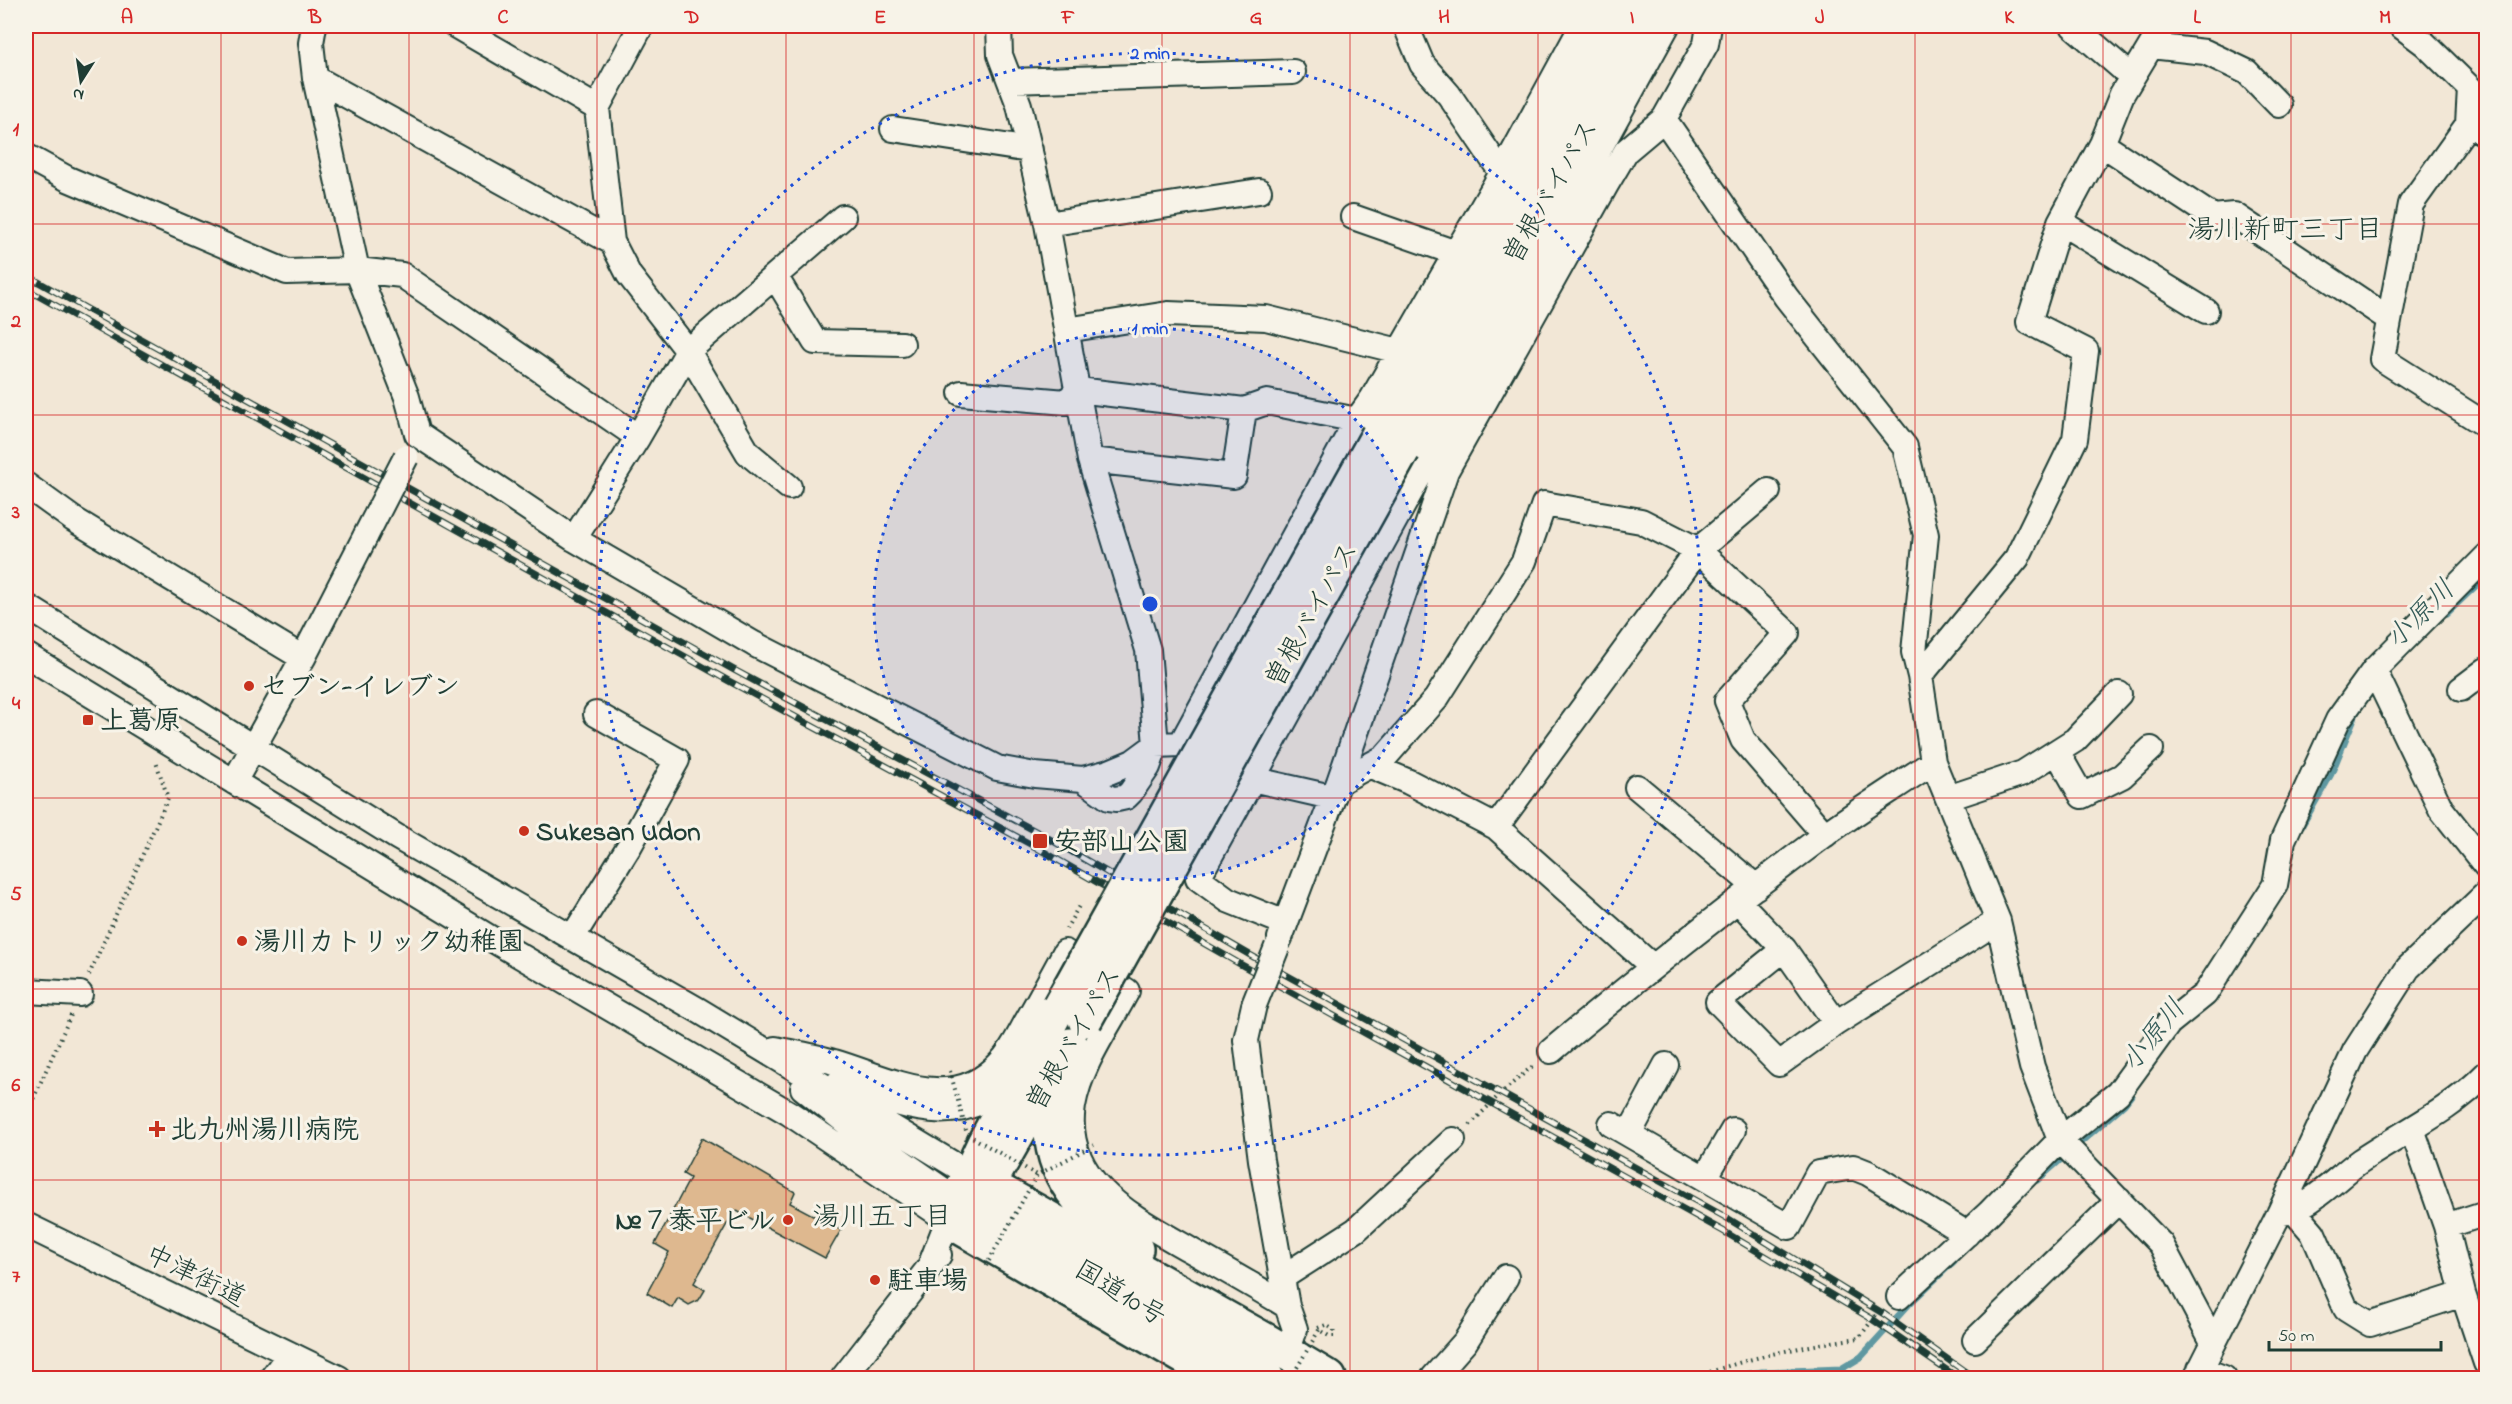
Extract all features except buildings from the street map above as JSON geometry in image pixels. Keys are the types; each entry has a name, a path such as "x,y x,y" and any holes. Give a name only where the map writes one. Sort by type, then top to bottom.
{"highway":[{"name":"曽根バイパス","path":"966,1202 1041,1091 1064,1027 1379,435 1612,26"},
{"name":"曽根バイパス","path":"1379,435 1644,26"},
{"path":"1064,1027 1058,1079 1051,1105 1051,1135 1056,1161 1065,1183 1082,1205 1107,1228 1281,1357"},
{"path":"966,1202 1281,1357 1329,1378"},
{"name":"国道10号","path":"966,1202 1220,1378"},
{"name":"国道10号","path":"966,1202 1002,1220 1267,1378"}],"street":[{"path":"234,782 255,748 303,658 417,434 407,397 357,270 315,78 311,43 314,26"},
{"path":"456,26 597,108"},
{"path":"641,26 597,108 612,243 629,274 688,351 748,453 789,487"},
{"path":"999,26 1000,55 1019,105 1047,224 1090,460 1148,650 1156,745"},
{"path":"1406,26 1422,64 1449,95 1502,173"},
{"path":"1181,744 1379,435 1400,351 1502,173 1582,26"},
{"path":"1285,923 1228,900 1198,878 1667,26"},
{"path":"1281,1357 1296,1329 1287,1306 1261,1160 1246,1040 1254,1005 1335,789 1446,471 1626,151 1664,119 1706,44 1709,26"},
{"path":"2073,26 2132,77"},
{"path":"2401,26 2425,44 2470,88 2477,129"},
{"path":"1920,676 2017,558 2075,439 2086,351 2029,322 2060,222 2102,144 2122,94 2157,35 2205,52 2247,72 2279,105"},
{"path":"1010,81 1293,72"},
{"path":"315,78 612,243"},
{"path":"2487,99 2477,129 2411,204 2382,359 2487,424"},
{"path":"1664,119 1786,297 1905,447 1926,535 1914,652 1920,676 1933,762 1998,921 2032,1067 2060,1140 2161,1244 2213,1342"},
{"path":"893,129 1030,150"},
{"path":"2102,144 2213,217 2234,216 2389,319"},
{"path":"26,156 68,179 287,272 357,270 402,275 638,437"},
{"path":"1047,224 1259,191"},
{"path":"574,539 638,437 688,351 843,217"},
{"path":"1353,217 1456,253"},
{"path":"2060,222 2206,311"},
{"path":"775,276 815,342 902,344"},
{"path":"1066,330 1168,314 1266,318 1400,351"},
{"path":"1078,390 1244,410 1267,402 1379,435"},
{"path":"961,393 1066,402 1078,390"},
{"path":"1090,460 1234,476 1244,410"},
{"path":"417,434 574,539 754,644 997,768 1035,775 1083,779 1133,762 1156,745 1181,744 1252,780 1335,789 1385,757 1436,699 1524,561 1544,504 1641,521 1698,550 1787,633 1727,701 1743,740 1825,835"},
{"path":"26,485 73,519 303,658"},
{"path":"1496,827 1698,550 1768,491"},
{"path":"1899,1297 1967,1234 2060,1140 2118,1093 2169,1023 2205,994 2275,885 2283,840 2338,720 2374,670 2487,556"},
{"path":"26,606 397,837 793,1067 966,1202"},
{"path":"26,655 490,938 789,1113 966,1202"},
{"path":"2374,670 2441,809 2487,866"},
{"path":"2461,689 2487,670"},
{"path":"1948,798 2023,773 2075,740 2119,694"},
{"path":"572,938 630,845 677,760 596,714"},
{"path":"2056,752 2082,796 2122,776 2151,749"},
{"path":"1551,1051 1652,966 1747,894 1825,835 1933,762"},
{"path":"1371,766 1409,782 1496,827 1652,966"},
{"path":"1637,787 1747,894 1836,1023"},
{"path":"2224,1378 2198,1374 2213,1342 2287,1212 2355,1051 2408,968 2487,894"},
{"path":"1784,949 1718,1002 1779,1064 1836,1023 1998,921"},
{"path":"755,1044 832,1061 917,1089 936,1091 969,1085 984,1077 1001,1063 1065,952 1127,991 1086,1066 1073,1105 1071,1122 1074,1140 1090,1177 1104,1194 1137,1219 1287,1306"},
{"path":"26,991 80,994"},
{"path":"793,1067 915,1109 953,1111 971,1106 1000,1088 1064,1027"},
{"path":"731,1030 853,1128 943,1190 966,1202"},
{"path":"1666,1065 1620,1129 1789,1227 1818,1173 1853,1167 1868,1173 1967,1234"},
{"path":"2287,1212 2360,1161 2477,1092 2487,1074"},
{"path":"2412,1129 2446,1226 2463,1294 2487,1363"},
{"path":"1705,1178 1733,1130"},
{"path":"1283,1276 1356,1230 1453,1140"},
{"path":"1975,1340 2119,1200"},
{"path":"843,1378 930,1266 966,1202"},
{"path":"2287,1212 2313,1233 2346,1309 2370,1324 2463,1294"},
{"path":"2446,1226 2487,1213"},
{"name":"中津街道","path":"26,1225 339,1378"},
{"path":"1433,1378 1465,1342 1506,1277"},
{"path":"272,1378 290,1354"}],"path":[{"path":"26,1115 168,798 156,762"},
{"path":"1061,938 1078,906"},
{"path":"1453,1140 1501,1093 1551,1051"},
{"path":"950,1071 967,1134 1037,1175"},
{"path":"986,1266 1037,1175 1094,1145"},
{"path":"1693,1378 1732,1364 1808,1345 1859,1338 1877,1310 1899,1297"},
{"path":"1281,1357 1317,1331"}],"waterway":[{"name":"小原川","path":"2446,614 2486,576"},
{"name":"小原川","path":"2302,825 2331,774 2357,711"},
{"name":"小原川","path":"2037,1180 2124,1104 2131,1095"},
{"name":"小原川","path":"1725,1378 1762,1372 1841,1369 1861,1357 1910,1303 1954,1261"}],"railway":[{"path":"26,275 734,670 1041,834 1250,955 1727,1218 1884,1314 1974,1378"},
{"path":"26,289 727,680 1032,845 1240,964 1723,1231 1872,1319 1958,1378"}],"place":[{"name":"セブン-イレブン","path":"249,686"},
{"name":"上葛原","path":"88,720"},
{"name":"Sukesan Udon","path":"524,831"},
{"name":"安部山公園","path":"1040,841"},
{"name":"湯川カトリック幼稚園","path":"242,941"},
{"name":"北九州湯川病院","path":"157,1129"},
{"name":"№７泰平ビル","path":"788,1220"},
{"name":"駐車場","path":"875,1280"}],"district":[{"name":"湯川新町三丁目","path":"2285,228"},
{"name":"湯川五丁目","path":"882,1215"}]}
